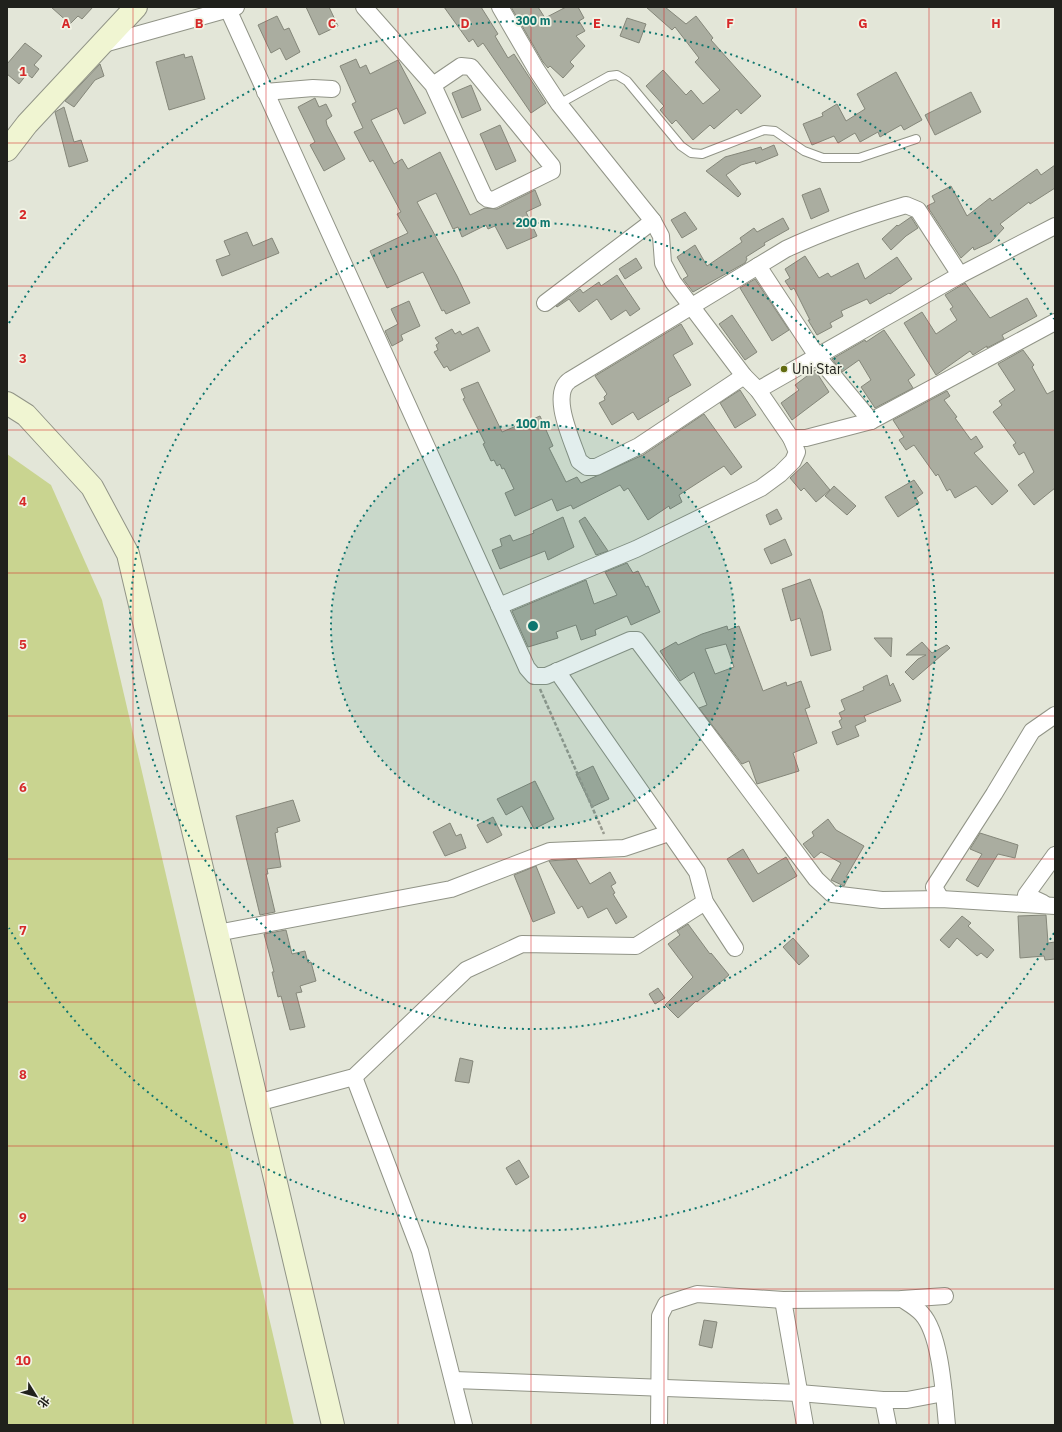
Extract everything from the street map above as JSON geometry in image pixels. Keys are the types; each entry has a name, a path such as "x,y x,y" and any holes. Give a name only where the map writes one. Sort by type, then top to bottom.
{"street":[{"path":"7,150 27,124 136,7"},
{"path":"364,7 433,85 484,196 492,200 552,171 552,166 471,67 461,66 433,85"},
{"path":"499,606 636,549 761,488 780,474 793,461 797,452 791,438 758,390 744,376 673,282 663,263 661,236 653,221 559,104 536,69 500,7"},
{"path":"99,45 230,8 266,92 527,668 534,676 546,676 630,640 636,640 816,879 832,894 882,900 941,899 1052,906"},
{"path":"266,92 313,88 332,89"},
{"path":"744,376 639,446 596,467 587,467 580,461 561,405 565,384 786,249 812,237 906,204 918,210 960,275"},
{"path":"545,303 653,221"},
{"path":"758,390 960,275 1055,226"},
{"path":"758,266 817,356 871,421"},
{"path":"791,438 821,434 871,421 1055,322"},
{"path":"7,403 26,415 92,487 128,554 333,1425"},
{"path":"557,671 696,872 705,902 735,948"},
{"path":"941,899 934,887 994,794 1032,731 1055,715"},
{"path":"217,933 451,889 550,851 624,848 669,833"},
{"path":"1052,906 1026,895 1055,855"},
{"path":"257,1103 354,1077 466,970 522,944 636,946 705,902"},
{"path":"354,1077 420,1251 454,1380 464,1425"},
{"path":"659,1425 660,1316 666,1304 696,1294 783,1300 902,1299 946,1296"},
{"path":"902,1299 922,1314 933,1333 944,1393 947,1425"},
{"path":"783,1300 805,1425"},
{"path":"454,1380 799,1393 884,1400 907,1400 944,1393"},
{"path":"884,1400 888,1425"}],"lane":[{"path":"559,104 609,76 618,75 627,81 681,146 691,153 702,154 764,130 775,131 804,151 823,158 859,158 916,139"}],"path":[{"path":"534,676 611,849"}],"green space":[{"path":"7,454 51,485 102,600 294,1425 7,1425"}],"building":[{"path":"51,7 93,7 82,19 78,16 70,24"},
{"path":"306,7 329,7 338,26 319,35"},
{"path":"444,7 481,7 498,34 495,36 508,58 514,54 546,103 531,113 483,43 478,47 473,39 469,42"},
{"path":"511,7 538,7 545,18 566,7 578,7 584,18 579,21 585,31 576,36 585,46 570,62 574,66 563,78 550,66 548,68 543,62"},
{"path":"646,7 665,7 686,24 696,16 713,38 711,40 761,96 741,114 737,109 714,129 710,125 693,140 676,120 672,124 660,110 664,106 646,86 663,70 686,95 691,90 703,104 720,90 695,62 699,58 675,27 672,30"},
{"path":"277,16 284,30 289,28 300,52 286,60 280,48 271,53 258,25"},
{"path":"627,18 646,24 639,43 620,36"},
{"path":"25,43 42,56 34,65 39,69 32,78 27,74 19,84 7,74 7,64"},
{"path":"184,54 185,58 192,56 205,99 169,110 156,62"},
{"path":"356,59 360,68 366,65 370,74 398,60 426,113 404,124 397,108 371,120 394,164 402,159 408,169 440,152 470,215 485,208 497,209 535,190 541,205 526,212 537,236 507,249 495,226 488,229 486,225 462,237 458,227 453,229 436,193 417,202 470,303 446,314 444,310 442,311 423,272 387,288 370,251 408,233 397,214 401,212 373,160 370,162 354,132 363,128 352,104 356,102 340,66"},
{"path":"100,64 104,76 95,80 74,107 65,101"},
{"path":"896,72 922,120 904,130 901,125 880,137 878,132 860,142 855,133 838,143 834,136 812,145 803,124 823,116 822,113 837,104 846,121 865,109 857,94"},
{"path":"471,85 481,110 462,118 452,93"},
{"path":"971,92 981,112 935,135 925,115"},
{"path":"315,98 319,107 326,104 332,116 326,120 327,125 345,159 324,171 310,145 315,142 298,107"},
{"path":"64,107 74,142 81,140 88,161 69,167 55,112"},
{"path":"500,125 516,161 496,170 480,134"},
{"path":"774,145 778,155 756,164 755,161 741,165 726,175 741,194 738,197 706,171 725,157 761,147 762,150"},
{"path":"1055,165 1055,188 1030,204 1029,202 1000,224 1004,228 991,242 974,250 973,247 961,258 927,206 935,202 932,196 951,186 967,216 990,198 992,201 1037,169 1041,175"},
{"path":"820,188 829,211 811,219 802,195"},
{"path":"685,212 697,229 682,238 671,220"},
{"path":"911,217 918,228 906,236 891,250 882,239 897,225 898,226"},
{"path":"783,218 789,229 764,243 765,245 746,257 747,259 745,263 693,292 683,279 688,276 677,257 695,245 707,266 742,242 740,238 754,228 757,232"},
{"path":"247,232 253,246 272,238 279,253 222,276 216,260 230,255 224,241"},
{"path":"805,256 819,278 828,273 831,277 858,263 865,279 897,257 912,279 890,294 889,293 870,304 867,299 841,311 843,316 830,323 832,327 817,335 808,320 810,320 794,288 791,290 785,281 790,278 785,269"},
{"path":"636,258 642,268 625,279 619,269"},
{"path":"617,275 640,309 630,316 626,310 611,320 597,299 579,312 569,299 557,307 556,306 580,289 583,293 599,282 601,286"},
{"path":"755,279 789,330 772,341 740,288"},
{"path":"965,283 990,318 1027,298 1037,316 1002,335 1004,339 987,348 987,346 973,355 970,351 936,375 904,323 922,312 936,334 957,320 950,309 953,307 945,295"},
{"path":"409,301 420,326 401,335 403,340 392,346 385,331 398,324 391,309"},
{"path":"732,315 757,352 745,360 719,324"},
{"path":"681,324 693,344 673,355 691,385 668,398 669,401 638,420 633,412 612,425 599,403 605,400 604,397 607,394 595,376"},
{"path":"478,327 490,351 450,371 447,366 444,368 434,352 438,350 436,345 439,343 435,338 452,329 455,334 460,331 462,335"},
{"path":"884,330 915,375 908,380 913,388 875,408 861,387 871,380 859,360 842,372 832,359 865,340 866,342"},
{"path":"1023,350 1034,365 1032,367 1047,394 1055,390 1055,488 1034,505 1018,485 1034,472 1024,452 1019,455 1013,445 1016,443 993,412 1002,405 999,401 1015,390 998,364"},
{"path":"815,370 829,392 792,420 781,403 799,390 795,385"},
{"path":"478,382 502,432 540,416 553,446 549,448 566,482 577,477 581,483 643,455 704,414 742,467 731,475 724,466 679,495 682,502 670,509 669,506 648,520 628,488 624,491 620,485 573,509 571,505 557,511 552,499 515,516 505,493 514,489 504,468 502,469 500,464 497,466 494,460 491,461 483,444 485,443 463,399 465,398 461,389"},
{"path":"740,390 756,415 735,428 720,403"},
{"path":"947,391 950,396 944,400 957,417 955,418 971,440 976,436 983,447 974,453 1008,491 992,505 976,486 955,498 950,489 947,491 938,474 936,476 914,445 906,450 899,440 904,437 893,420"},
{"path":"807,462 830,490 816,502 804,488 801,491 790,478"},
{"path":"914,480 923,493 916,498 919,503 898,517 885,497"},
{"path":"834,486 856,506 847,515 825,496"},
{"path":"777,509 782,519 770,525 766,515"},
{"path":"563,517 574,547 548,560 545,551 500,569 492,550 502,546 500,539 510,535 513,541 534,533 533,531"},
{"path":"585,517 608,551 596,555 579,521"},
{"path":"785,539 792,555 771,564 764,549"},
{"path":"627,563 633,573 638,571 646,587 648,586 660,612 631,625 627,616 595,630 596,635 581,640 576,625 556,632 558,638 528,647 512,611 586,580 594,604 617,595 605,572"},
{"path":"810,579 822,611 831,650 811,656 800,618 791,621 782,589"},
{"path":"727,626 728,630 739,626 763,691 786,682 787,686 801,681 810,707 805,709 817,743 793,753 799,771 757,784 749,761 742,764 699,708 707,705 694,672 680,681 660,651 676,642 678,645 702,634","holes":["726,644 734,667 715,674 705,649"]},
{"path":"874,638 892,638 891,657"},
{"path":"922,642 932,653 947,645 950,648 913,680 905,672 918,659 926,655 906,655"},
{"path":"887,675 890,686 893,683 901,701 864,716 866,721 855,726 859,736 837,745 832,732 842,728 839,721 842,719 839,713 845,710 841,700 864,690 863,687"},
{"path":"593,766 609,799 592,807 576,774"},
{"path":"535,781 554,819 534,829 522,806 506,815 497,799"},
{"path":"293,800 300,821 277,828 278,832 275,833 281,867 267,869 268,874 266,874 275,912 260,915 236,816"},
{"path":"493,817 502,835 487,843 477,825"},
{"path":"828,819 836,830 864,846 846,877 848,878 844,886 831,880 841,863 821,852 814,858 803,844 814,836 812,832"},
{"path":"450,823 456,836 461,834 466,848 445,856 433,832"},
{"path":"980,833 1018,845 1015,858 998,854 978,887 966,880 982,854 970,849"},
{"path":"743,849 758,874 786,857 797,876 753,902 727,859"},
{"path":"576,859 590,884 610,872 616,883 611,886 615,893 613,894 627,917 616,924 607,908 588,918 582,906 578,909 549,861"},
{"path":"536,866 555,913 533,922 514,875"},
{"path":"1046,915 1048,943 1055,942 1055,959 1045,960 1044,956 1020,958 1018,916"},
{"path":"962,916 971,923 968,926 994,950 987,958 981,953 977,956 957,938 949,948 940,940"},
{"path":"688,924 710,954 711,953 729,975 697,1002 696,1001 678,1018 665,1005 693,977 668,944 680,935 677,931"},
{"path":"286,930 292,954 305,951 308,963 311,962 316,981 300,986 302,992 296,993 305,1027 290,1030 281,996 278,997 272,972 274,972 264,934"},
{"path":"793,938 809,956 799,965 783,947"},
{"path":"658,988 665,998 655,1004 649,994"},
{"path":"460,1058 473,1061 469,1083 455,1081"},
{"path":"519,1160 529,1177 516,1185 506,1168"},
{"path":"704,1320 717,1322 712,1348 699,1345"}],"place":[{"name":"Uni Star","path":"784,369"}]}
